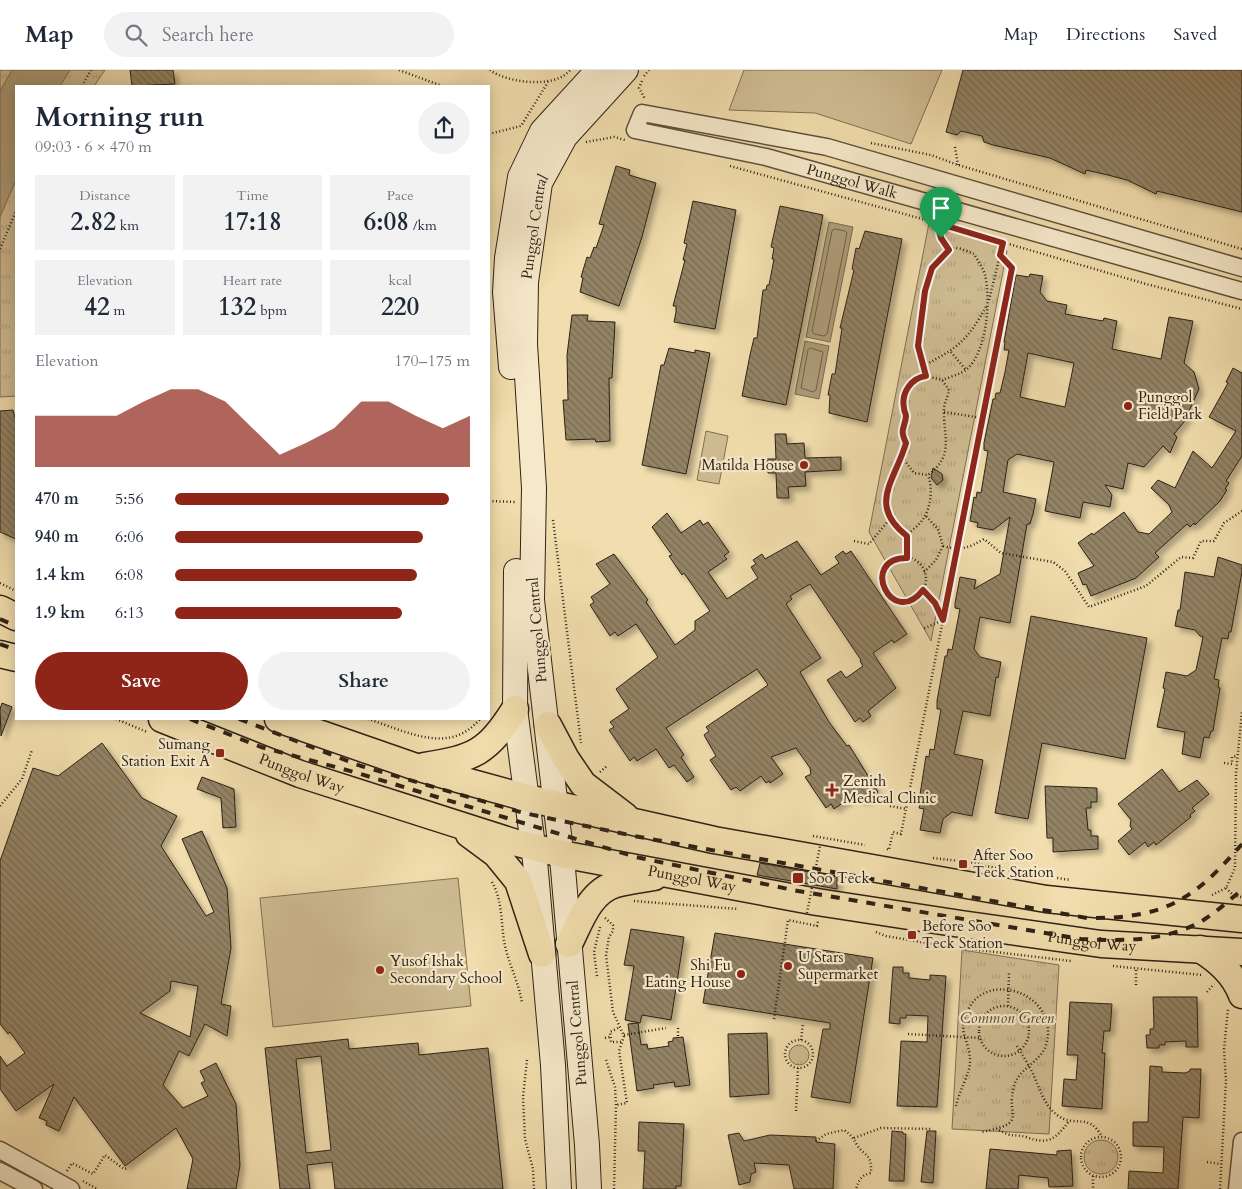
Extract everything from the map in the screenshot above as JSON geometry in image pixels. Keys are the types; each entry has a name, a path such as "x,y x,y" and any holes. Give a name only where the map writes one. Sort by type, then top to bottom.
{"main road":[{"name":"Punggol Central","path":"559,1189 553,1065 533,846 515,709 518,459 505,292 507,258 520,177 542,131 598,70"},
{"name":"Punggol Central","path":"589,1189 588,1145 561,854 548,724 532,600 534,488 525,344 526,282 540,183 565,137 626,70"},
{"path":"0,609 15,616"},
{"path":"0,654 15,658"},
{"path":"416,767 466,759 488,747 515,709"},
{"name":"Punggol Way","path":"165,720 300,774 561,854 818,902 1101,944 1242,952"},
{"path":"281,720 416,767 527,798 714,840 1046,899 1242,919"},
{"path":"548,724 566,759 583,784 629,820"},
{"path":"452,822 496,854 518,881 542,954"},
{"path":"569,944 587,908 599,893 614,884 667,875"},
{"path":"1200,949 1218,961 1233,977 1230,995"}],"street":[{"name":"Punggol Walk","path":"1242,268 827,147 642,113 633,136 775,159 1242,291"},
{"path":"1237,1189 1242,1141"},
{"path":"0,1150 71,1189"},
{"path":"0,1171 28,1186"}],"path":[{"path":"83,85 91,70"},
{"path":"399,70 439,85"},
{"path":"490,70 498,76 548,82 565,77 570,70"},
{"path":"490,134 521,126 548,82"},
{"path":"580,147 586,141 600,138 633,136"},
{"path":"955,147 958,165"},
{"path":"721,164 937,223 1146,284 1242,309"},
{"path":"0,249 15,212"},
{"path":"1153,222 1242,249"},
{"path":"937,223 941,238 949,250"},
{"path":"907,536 889,520 885,500 906,443 901,434 906,416 904,395 910,384 919,377 926,376 942,380 966,370 979,348 985,330 988,302 1003,243"},
{"path":"923,366 951,352 967,339 988,302 984,274 974,254 956,248 949,250 932,268 925,291 918,346 923,366 926,376"},
{"path":"880,848 889,850 893,832 902,834 1012,268 1000,255"},
{"path":"951,352 966,370"},
{"path":"928,475 945,455 947,434 944,412 949,390 942,380"},
{"path":"944,412 982,418"},
{"path":"902,457 914,473 928,475"},
{"path":"907,558 907,536 925,515 926,509 930,504 932,487 928,475"},
{"path":"943,546 957,550 969,548 984,539 1001,553 1053,562 1065,570 1089,607 1146,586 1180,557 1193,558 1201,541 1214,541 1224,523 1242,512"},
{"path":"553,515 581,746"},
{"path":"924,572 936,560 943,546 938,529 925,515"},
{"path":"854,541 869,544 889,520"},
{"path":"907,558 918,562 924,572 923,590 913,599 907,601 894,599 884,589 882,583 884,570 894,560 907,558"},
{"path":"0,583 15,590"},
{"path":"923,590 935,603 943,620"},
{"path":"923,629 943,620"},
{"path":"1206,894 1214,895 1226,888 1236,868 1237,756 1242,712"},
{"path":"118,720 130,725"},
{"path":"371,720 426,738 440,739 462,735 479,720"},
{"path":"0,806 22,779 32,750"},
{"path":"1224,763 1232,764 1232,757 1237,756"},
{"path":"602,770 607,766"},
{"path":"890,806 906,809"},
{"path":"810,836 872,846"},
{"path":"815,842 824,843"},
{"path":"807,913 820,846"},
{"path":"931,858 977,863 994,868 1078,881"},
{"path":"491,882 501,906 506,951 520,988 522,1003"},
{"path":"1226,888 1234,896 1242,897"},
{"path":"627,903 634,901 664,902 742,909"},
{"path":"597,976 594,952 600,925 610,912"},
{"path":"606,918 613,925 606,955 613,1012 624,1035"},
{"path":"774,1019 788,920 817,926 818,920"},
{"path":"871,929 886,936 944,946 1079,962"},
{"path":"1108,965 1186,972 1207,977"},
{"path":"1136,968 1136,985"},
{"path":"1008,1006 1010,973"},
{"path":"1207,992 1216,982 1230,995 1224,1049 1226,1081 1220,1189"},
{"path":"956,1106 958,1092 970,1066 970,1055 963,1037 963,1024 970,1006 982,995 998,990 1021,992 1032,998 1042,1010 1047,1024 1046,1044 1040,1058 1019,1075 1014,1085 1014,1117 1008,1125 982,1132"},
{"path":"1008,1006 1022,1013 1029,1028 1029,1037 1020,1051 1012,1055 996,1056 988,1052 979,1038 978,1029 984,1014 991,1008 1008,1006"},
{"path":"801,1040 803,1023"},
{"path":"619,1028 612,1030 610,1037 613,1043 621,1042"},
{"path":"624,1035 666,1028"},
{"path":"678,1028 678,1037"},
{"path":"908,1034 979,1038"},
{"path":"616,1105 627,1103 619,1051 624,1035"},
{"path":"604,1038 610,1037"},
{"path":"801,1040 809,1044 813,1053 811,1062 798,1068 790,1065 785,1052 788,1044 801,1040"},
{"path":"1017,1046 1029,1066 1044,1100 1057,1115 1069,1121 1089,1121 1096,1126 1102,1137"},
{"path":"527,1060 523,1097 525,1139 533,1169 534,1189"},
{"path":"606,1060 615,1087 614,1189"},
{"path":"796,1111 798,1068"},
{"path":"998,1129 1013,1137 1046,1141 1058,1135 1069,1121"},
{"path":"854,1138 881,1128 932,1129"},
{"path":"816,1141 826,1134 837,1130 844,1130 854,1138 858,1147 866,1152 871,1173 864,1175 859,1180 856,1189"},
{"path":"1102,1137 1114,1142 1121,1152 1121,1159 1116,1171 1111,1175 1099,1178 1093,1176 1083,1167 1081,1153 1088,1141 1102,1137"},
{"path":"67,1171 72,1163 93,1174 105,1155 124,1169 128,1168"},
{"path":"1206,1162 1221,1164"},
{"path":"1093,1176 1094,1189"}],"green space":[{"path":"0,70 105,70 95,85 15,85 15,396 0,397"},
{"path":"744,70 942,70 911,144 815,113 729,110"},
{"path":"929,223 982,239 1007,251 931,641 869,532"},
{"path":"706,431 728,436 719,484 697,480"},
{"path":"458,878 471,1006 273,1027 260,898"},
{"name":"Common Green","path":"962,950 1059,965 1049,1134 952,1129"},
{"path":"799,1045 806,1048 809,1055 806,1062 799,1065 792,1062 789,1055 792,1048"},
{"path":"1101,1140 1108,1141 1113,1145 1117,1150 1117,1164 1113,1169 1108,1173 1101,1174 1094,1173 1089,1169 1085,1164 1084,1157 1085,1150 1089,1145 1094,1141"}],"water":[{"path":"12,70 70,70 61,85 15,85 15,182 0,217 0,91"},
{"path":"829,222 853,227 830,342 806,337"},
{"path":"805,341 829,346 819,399 795,394"}],"building":[{"path":"130,70 173,70 175,84 132,85"},
{"path":"963,70 1242,70 1242,212 1157,191 1156,194 1127,180 1108,175 1086,170 1085,174 1050,158 984,142 982,136 961,131 957,135 946,132"},
{"path":"616,166 630,170 629,175 656,183 642,237 619,306 580,292 583,278 581,277 587,257 590,258 594,247 596,248 604,225 599,224"},
{"path":"693,201 736,210 715,329 674,322 676,306 673,306 685,260 683,260 687,244 684,243"},
{"path":"780,206 823,215 786,405 742,396 754,338 757,338 763,290 766,290 767,285 769,285 774,259 772,259 774,248 771,247"},
{"path":"865,231 902,239 867,422 829,413 830,395 828,395 832,374 835,374 842,328 840,328 854,270 852,269 856,248 859,249"},
{"path":"1030,274 1043,276 1040,292 1047,301 1067,305 1065,314 1103,321 1104,318 1117,321 1112,349 1161,359 1169,317 1193,321 1184,363 1194,372 1199,389 1184,422 1174,434 1177,437 1170,453 1163,446 1144,467 1128,463 1123,489 1105,485 1112,495 1110,507 1083,502 1080,518 1045,511 1054,462 1017,454 1008,460 1003,492 1036,499 1030,524 1027,524 1010,623 980,617 974,649 980,657 1001,662 998,678 996,677 990,716 963,711 954,754 983,760 972,816 952,812 943,819 940,833 920,830 924,809 919,808 921,801 919,801 926,756 929,757 930,749 934,750 941,709 937,709 937,701 945,656 947,656 948,649 952,650 960,609 955,608 955,603 960,577 976,580 974,589 1000,574 1010,517 993,530 977,527 978,523 970,521 974,497 976,498 977,492 981,493 988,451 984,450 984,443 993,399 995,399 996,393 1000,393 1005,372 1009,350 1004,350 1004,342 1016,275 1029,277","holes":["1028,353 1074,363 1065,407 1020,397"]},
{"path":"572,315 588,315 587,321 615,322 612,378 609,378 610,441 596,442 595,439 566,440 563,400 568,400 567,355"},
{"path":"669,348 695,353 695,350 710,353 686,474 642,465 661,365 664,365"},
{"path":"1233,368 1242,373 1242,456 1226,481 1229,483 1225,489 1227,490 1220,501 1195,525 1194,523 1190,527 1187,524 1155,553 1159,557 1136,578 1091,596 1086,584 1083,585 1078,573 1094,566 1078,543 1092,533 1093,535 1124,512 1138,532 1149,534 1172,512 1169,505 1151,488 1158,480 1175,488 1193,451 1212,468 1236,431 1209,417 1228,383 1226,382"},
{"path":"13,410 15,418 15,539 0,532 0,411"},
{"name":"Matilda House","path":"775,434 786,434 787,444 804,443 805,458 841,457 841,470 805,472 806,486 788,487 789,498 777,498 776,473 768,473 767,459 776,459"},
{"path":"933,468 942,474 943,480 937,485 931,478"},
{"path":"667,513 681,533 700,520 703,525 708,522 729,552 724,556 727,559 708,572 727,599 758,578 751,567 756,564 753,560 762,554 765,559 797,541 821,575 839,563 835,557 843,551 846,554 851,551 907,634 894,643 892,640 873,653 896,688 868,711 871,716 863,722 860,718 855,722 827,680 841,671 846,678 863,666 861,660 810,584 790,596 792,599 786,604 821,658 800,672 829,722 847,746 849,745 878,792 865,801 863,798 860,800 856,794 834,809 831,804 826,808 805,777 811,774 810,768 796,748 771,757 783,774 770,783 769,781 766,783 761,776 740,791 736,787 731,790 710,760 716,756 704,735 709,731 706,727 768,685 757,669 666,728 684,755 681,757 694,777 687,782 674,765 669,768 656,749 637,761 634,757 630,761 609,730 614,727 610,722 629,709 616,689 658,657 636,624 618,636 615,632 610,636 590,605 594,602 591,597 610,584 596,564 614,554 648,600 646,602 675,645 695,630 695,621 710,611 684,573 682,575 669,556 672,555 652,527"},
{"path":"1218,557 1242,565 1242,572 1231,632 1229,632 1228,639 1222,638 1214,679 1219,680 1218,687 1220,688 1213,731 1211,731 1209,738 1204,737 1200,758 1182,754 1185,732 1157,727 1165,689 1163,688 1166,672 1187,676 1196,670 1203,637 1195,630 1175,626 1178,610 1180,610 1185,572 1214,577"},
{"path":"1031,616 1147,638 1125,759 1042,743 1028,819 995,813"},
{"path":"2,703 12,707 1,736 0,709"},
{"path":"102,743 142,798 177,816 161,846 206,916 214,912 182,839 202,831 227,888 231,948 221,1004 231,1006 227,1036 205,1024 189,1056 179,1051 163,1085 183,1108 208,1096 201,1083 205,1081 200,1071 216,1063 236,1104 240,1165 236,1189 187,1189 193,1159 176,1128 125,1166 74,1097 59,1131 46,1125 47,1121 39,1118 54,1084 16,1111 0,1089 0,1056 7,1066 25,1053 10,1032 8,1034 0,1024 0,861 33,768 58,776","holes":["171,981 198,986 190,1037 140,1013 170,991"]},
{"path":"1162,769 1179,792 1197,780 1209,794 1192,808 1195,811 1190,815 1191,817 1156,845 1154,842 1148,847 1145,842 1129,855 1118,841 1132,829 1130,826 1131,820 1118,804"},
{"path":"202,777 234,789 236,827 223,828 221,798 197,789"},
{"path":"1045,786 1097,788 1097,802 1091,802 1091,808 1086,808 1088,830 1091,830 1091,836 1098,836 1098,849 1053,852 1053,838 1047,838"},
{"path":"760,863 837,877 837,889 757,875"},
{"path":"631,929 684,937 671,1020 642,1015 640,1023 625,1020 634,966 624,965"},
{"path":"715,933 873,958 850,1103 811,1097 823,1029 830,1029 830,1023 703,1003"},
{"path":"893,967 903,967 903,973 909,973 909,978 930,980 930,975 946,976 937,1107 897,1106 901,1041 927,1042 928,1016 906,1015 906,1018 900,1018 900,1024 889,1023"},
{"path":"1153,997 1197,997 1198,1047 1186,1047 1186,1041 1165,1042 1165,1045 1159,1045 1159,1048 1147,1048 1146,1035 1150,1035 1150,1029 1153,1029 1154,1026"},
{"path":"1070,1002 1112,1004 1110,1031 1104,1031 1102,1053 1105,1053 1102,1109 1062,1106 1064,1079 1076,1080 1078,1055 1067,1055"},
{"path":"638,1023 641,1045 647,1044 648,1049 669,1046 668,1042 673,1041 673,1038 683,1037 690,1085 675,1087 674,1082 653,1085 654,1088 637,1091 628,1024"},
{"path":"767,1033 769,1094 730,1097 728,1034"},
{"path":"348,1039 349,1049 418,1043 419,1055 488,1048 503,1189 335,1189 332,1162 307,1165 310,1189 280,1189 265,1048","holes":["321,1056 331,1150 306,1153 296,1059"]},
{"path":"1150,1066 1162,1067 1162,1072 1185,1073 1190,1071 1190,1069 1201,1069 1199,1118 1183,1117 1178,1189 1128,1189 1129,1171 1163,1173 1164,1147 1133,1146 1133,1122 1148,1122"},
{"path":"639,1122 684,1124 681,1186 676,1186 676,1189 643,1189 645,1151 638,1151"},
{"path":"892,1131 906,1134 904,1181 889,1181"},
{"path":"927,1131 936,1131 933,1183 921,1182"},
{"path":"739,1133 744,1141 770,1135 816,1137 816,1142 835,1144 833,1189 794,1189 789,1165 754,1163 756,1172 751,1174 750,1182 739,1185 728,1135"},
{"path":"990,1149 1057,1155 1057,1151 1071,1150 1073,1186 1049,1187 1048,1178 1019,1175 1018,1189 986,1189"}],"railway":[{"path":"0,619 15,626"},
{"path":"0,644 15,650"},
{"path":"193,720 261,747 354,772 636,857 798,891 1081,939 1129,940 1176,932 1191,927 1205,919 1242,890"},
{"path":"242,720 361,766 524,813 634,836 1087,918 1136,915 1175,903 1208,880 1242,844"}],"place":[{"name":"Punggol Field Park","path":"1128,406"},
{"name":"Matilda House","path":"804,465"},
{"name":"Sumang Station Exit A","path":"220,753"},
{"name":"Zenith Medical Clinic","path":"832,790"},
{"name":"After Soo Teck Station","path":"963,864"},
{"name":"Soo Teck","path":"798,878"},
{"name":"Before Soo Teck Station","path":"912,935"},
{"name":"U Stars Supermarket","path":"788,966"},
{"name":"Yusof Ishak Secondary School","path":"380,970"},
{"name":"Shi Fu Eating House","path":"741,974"}],"route":[{"path":"937,223 1003,243 1000,255 1012,268 943,620 930,595 923,590 913,599 900,601 888,595 882,583 882,576 888,564 900,558 907,558 907,536 894,527 889,520 885,500 890,482 902,457 906,443 901,434 906,416 904,395 910,384 919,377 926,376 918,346 920,323 925,291 932,268 949,250 941,238 937,223"}]}
